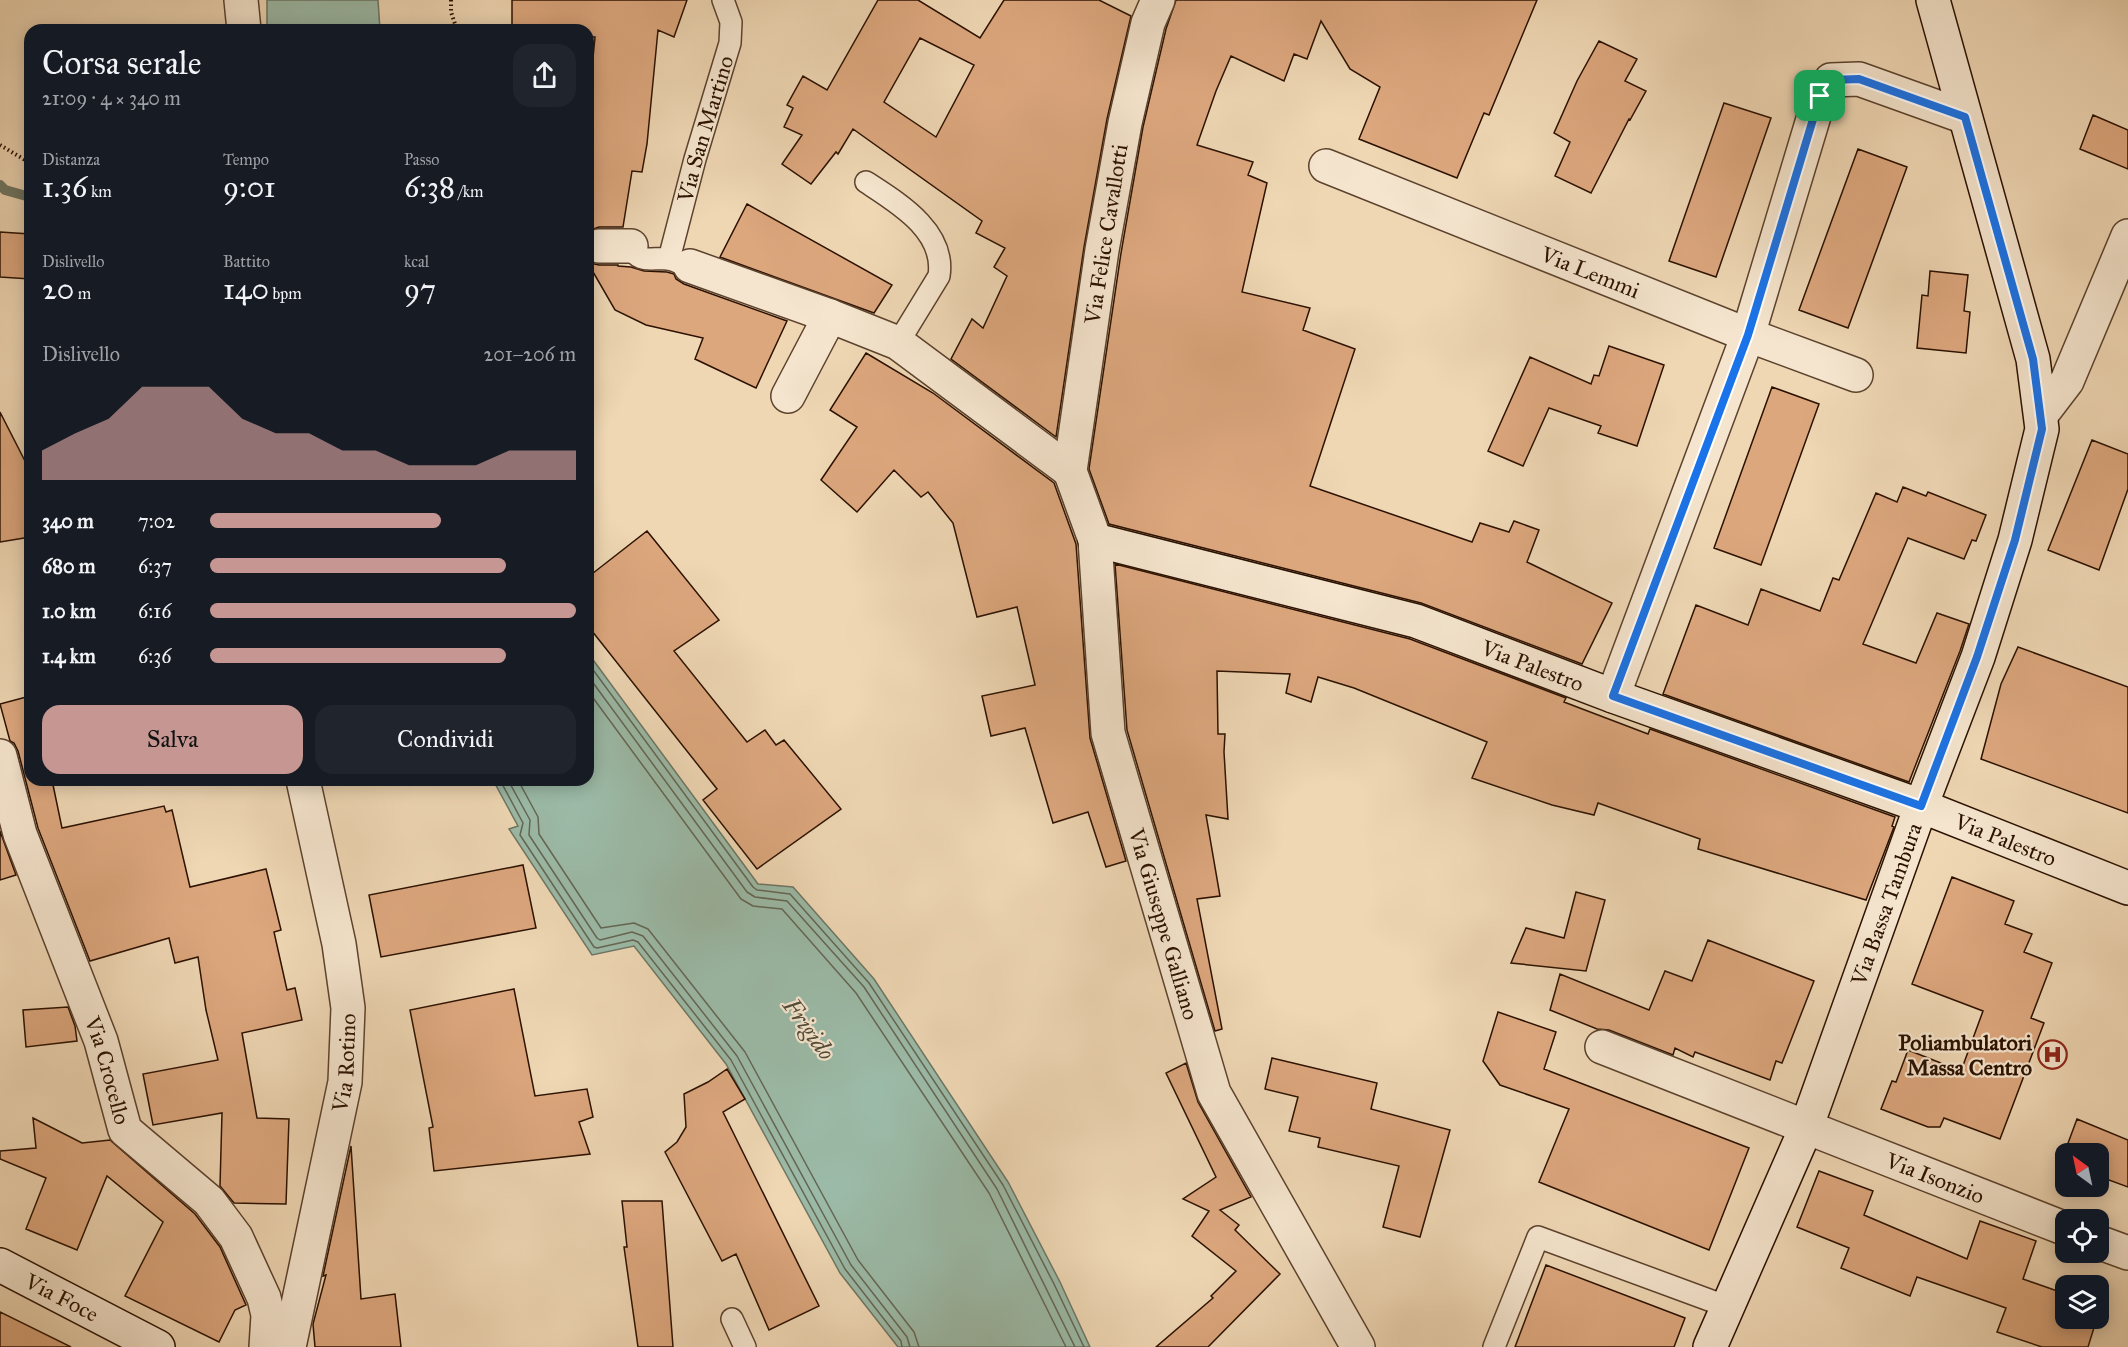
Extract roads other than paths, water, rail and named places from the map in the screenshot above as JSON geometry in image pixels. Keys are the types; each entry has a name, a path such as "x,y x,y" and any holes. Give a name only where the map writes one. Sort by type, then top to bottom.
{"street":[{"path":"241,0 243,24"},
{"name":"Via Felice Cavallotti","path":"1070,471 1102,250 1125,123 1148,23 1158,0"},
{"name":"Via Bassa Tambura","path":"1710,1347 1806,1128 1977,657 2015,540 2042,429 2033,359 1933,0"},
{"path":"1613,696 1748,335 1820,96 1831,80 1859,79 1965,117"},
{"name":"Via Lemmi","path":"1326,166 1748,335 1856,375"},
{"path":"2041,415 2067,381 2128,236"},
{"path":"680,262 898,343 1070,471"},
{"path":"788,396 830,316"},
{"name":"Via Giuseppe Galliano","path":"1070,471 1095,540 1108,733 1214,1093 1358,1347"},
{"name":"Via Palestro","path":"1095,540 1416,621 1613,696 1921,806 2128,888"},
{"name":"Via Crocello","path":"0,756 20,834 101,1041 125,1130 209,1201 236,1237 266,1306 268,1315 266,1347"},
{"name":"Via Rotino","path":"289,1347 345,1082 348,1008 339,944 304,786"},
{"name":"Via Isonzio","path":"1602,1047 2055,1225"},
{"path":"2109,1246 2128,1253"},
{"name":"Via Foce","path":"0,1265 158,1347"}],"lane":[{"name":"Via San Martino","path":"680,262 695,159 730,43 731,22 723,0"},
{"path":"866,182 909,210 926,229 937,249 941,263 939,276 898,343"},
{"path":"602,246 634,254 642,259 680,262"},
{"path":"1494,1347 1538,1237 1728,1307"},
{"path":"732,1319 745,1347"}],"water":[{"path":"267,0 378,0 380,24 267,24"},
{"name":"Frigido","path":"594,661 758,884 793,887 874,979 1008,1182 1060,1282 1090,1347 898,1347 840,1273 726,1064 634,946 592,955 509,829 518,826 496,786 594,786"}],"waterway":[{"path":"0,185 5,190 24,195"}],"place":[{"name":"Poliambulatori Massa Centro","path":"2053,1055"}]}
